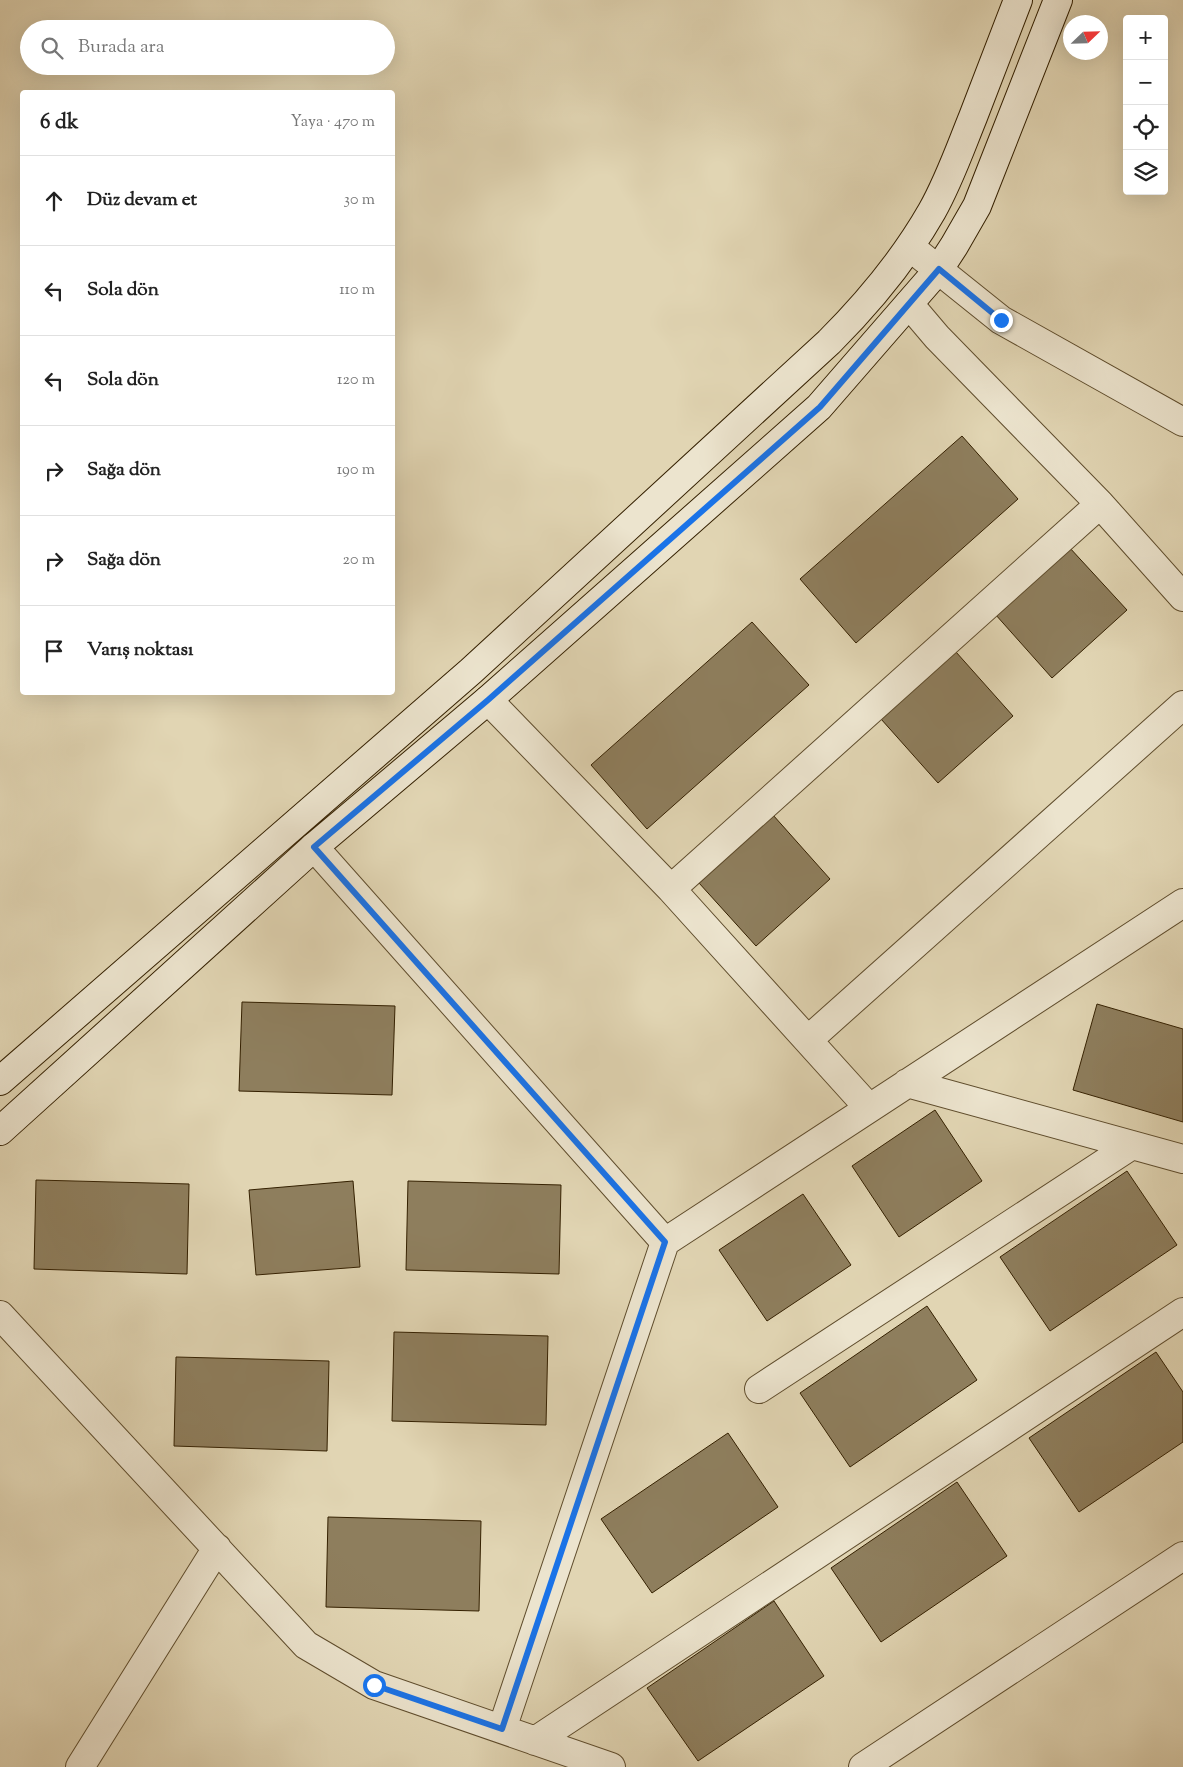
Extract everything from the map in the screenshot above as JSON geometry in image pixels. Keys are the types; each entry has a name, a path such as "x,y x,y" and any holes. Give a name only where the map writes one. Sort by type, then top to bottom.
{"street":[{"path":"0,1081 478,664 829,342 864,306 910,247 952,172 1018,0"},
{"path":"0,1131 314,847 488,700 820,407 910,304 939,269 954,246 977,206 1058,0"},
{"path":"910,247 1001,320 1183,422"},
{"path":"910,304 937,337 1100,504 1183,598"},
{"path":"671,889 1100,504"},
{"path":"488,700 671,889 870,1108"},
{"path":"808,1040 1183,705"},
{"path":"314,847 665,1242"},
{"path":"502,1729 665,1242 1183,903"},
{"path":"907,1083 1183,1160"},
{"path":"759,1388 1132,1145"},
{"path":"535,1741 1183,1312"},
{"path":"0,1315 306,1645 374,1685 611,1767"},
{"path":"80,1767 217,1548"},
{"path":"864,1767 1183,1556"}],"building":[{"path":"962,436 1018,499 856,643 800,579"},
{"path":"1069,547 1127,610 1052,678 995,614"},
{"path":"752,622 809,685 647,829 591,765"},
{"path":"956,652 1013,716 938,783 881,719"},
{"path":"773,815 830,879 756,946 699,883"},
{"path":"242,1002 395,1006 392,1095 239,1091"},
{"path":"1097,1004 1183,1029 1183,1122 1073,1090"},
{"path":"935,1110 982,1181 899,1237 852,1166"},
{"path":"1127,1171 1177,1245 1050,1331 1000,1257"},
{"path":"36,1180 189,1184 187,1274 34,1269"},
{"path":"353,1181 360,1267 256,1275 249,1190"},
{"path":"408,1181 561,1185 559,1274 406,1270"},
{"path":"803,1194 851,1265 767,1321 719,1250"},
{"path":"927,1306 977,1380 850,1467 800,1393"},
{"path":"394,1332 548,1336 546,1425 392,1421"},
{"path":"1156,1352 1183,1392 1183,1442 1079,1512 1029,1438"},
{"path":"176,1357 329,1361 327,1451 174,1446"},
{"path":"728,1433 778,1507 652,1593 601,1519"},
{"path":"957,1482 1007,1556 881,1642 831,1568"},
{"path":"328,1517 481,1521 479,1611 326,1607"},
{"path":"774,1601 824,1676 698,1761 647,1688"}],"route":[{"path":"374,1685 502,1729 665,1242 314,847 488,700 820,407 939,269 1001,320"}]}
